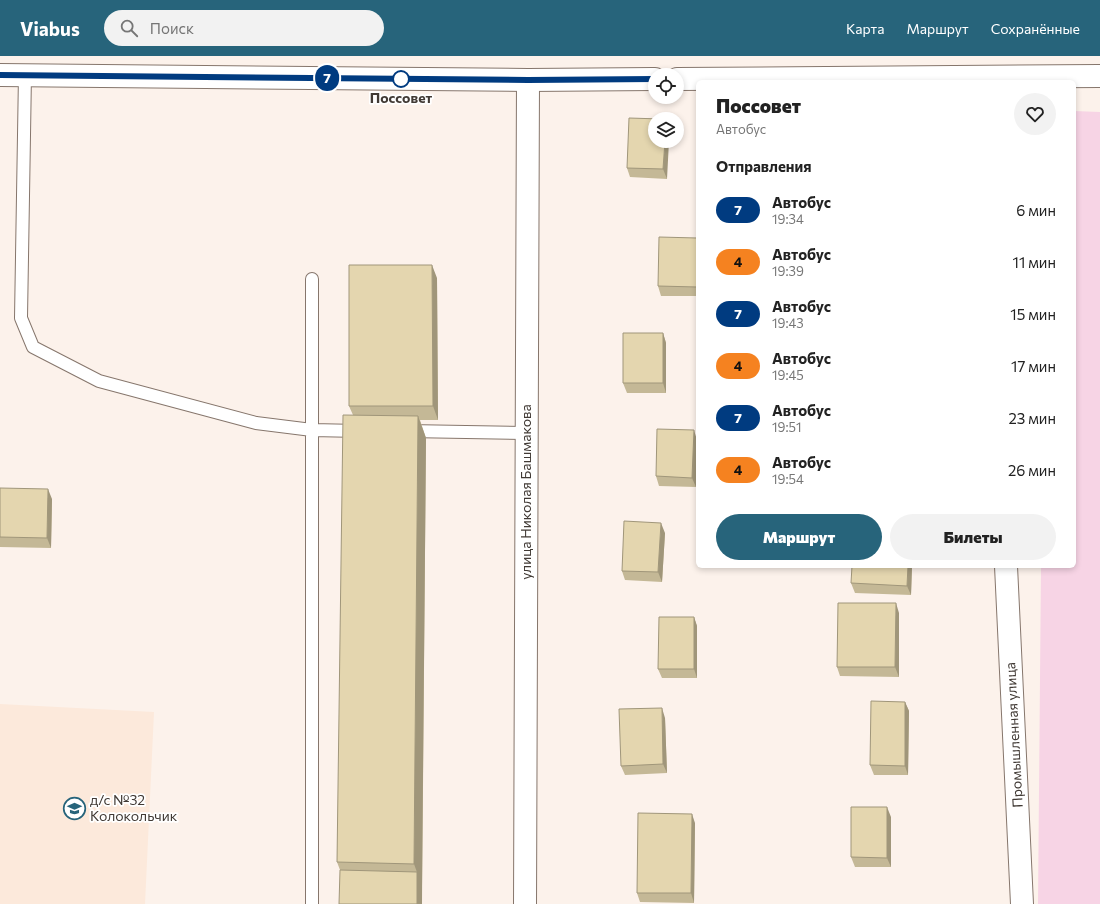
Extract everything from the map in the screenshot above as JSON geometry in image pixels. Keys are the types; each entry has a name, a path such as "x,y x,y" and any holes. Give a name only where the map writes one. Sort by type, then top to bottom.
{"street":[{"path":"0,75 25,74 528,80 648,79"},
{"path":"684,79 999,79 1100,76"},
{"name":"улица Николая Башмакова","path":"525,904 528,80"},
{"name":"Промышленная улица","path":"1006,568 1022,904"}],"lane":[{"path":"25,74 21,318 33,347 99,381 256,423 312,430 367,431"},
{"path":"312,279 312,904"},
{"path":"399,431 526,433"}],"shaded area":[{"path":"1076,111 1100,112 1100,904 1038,904 1041,568 1076,568"},
{"name":"д/с №32 Колокольчик","path":"0,704 154,712 145,904 0,904"}],"building":[{"path":"629,118 648,119 648,148 664,148 663,169 627,168"},
{"path":"659,237 696,238 696,287 658,286"},
{"path":"349,265 432,265 433,406 349,406"},
{"path":"623,333 663,333 663,383 623,383"},
{"path":"343,415 418,416 414,864 337,862"},
{"path":"657,429 694,430 692,478 656,476"},
{"path":"0,488 48,489 47,538 0,537"},
{"path":"624,521 661,523 658,572 622,571"},
{"path":"852,568 908,568 907,586 851,583"},
{"path":"838,603 896,603 895,667 837,667"},
{"path":"659,617 694,617 694,669 658,669"},
{"path":"871,701 905,702 905,766 870,765"},
{"path":"662,708 663,764 621,766 619,709"},
{"path":"851,807 887,807 887,858 851,857"},
{"path":"638,813 692,814 691,893 637,893"},
{"path":"340,870 417,872 417,904 339,904"}],"bus line":[{"name":"7","path":"0,75 25,74 528,80 648,79"}],"place":[{"name":"Поссовет","path":"401,79"},
{"name":"д/с №32 Колокольчик","path":"75,808"}]}
